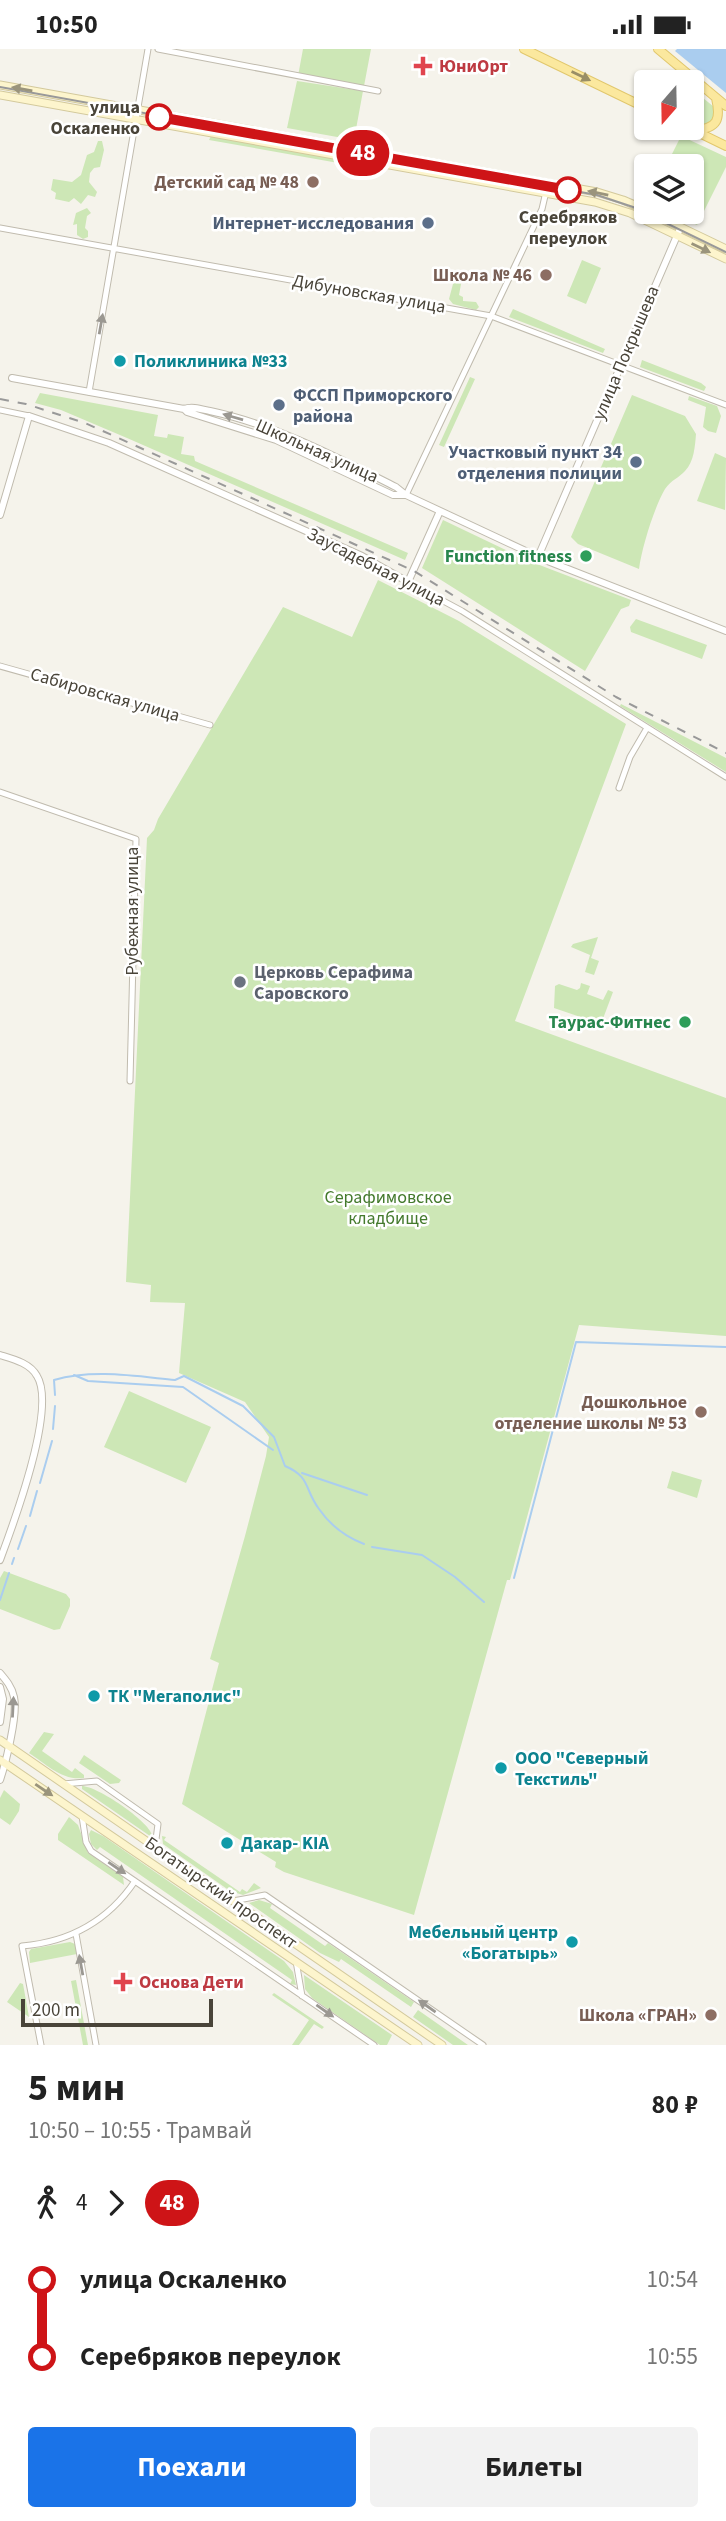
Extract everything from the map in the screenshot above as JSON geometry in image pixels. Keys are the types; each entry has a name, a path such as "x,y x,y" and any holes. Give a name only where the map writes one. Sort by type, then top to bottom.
{"main road":[{"path":"524,49 634,101"},
{"path":"658,49 726,106"},
{"path":"0,85 548,183 605,194 634,206"},
{"path":"0,95 619,208 726,259"},
{"path":"704,129 708,129 716,121 719,110 716,98"},
{"path":"704,135 726,146"},
{"path":"674,224 726,249"},
{"name":"Богатырский проспект","path":"0,1740 442,2045"},
{"name":"Богатырский проспект","path":"3,1762 418,2045"}],"street":[{"path":"89,392 148,49"},
{"path":"158,49 378,91"},
{"path":"406,495 542,209 548,183"},
{"name":"улица Покрышева","path":"538,557 680,227"},
{"name":"Дибуновская улица","path":"0,228 491,316 726,405"},
{"name":"Школьная улица","path":"12,378 230,415 279,431 538,557 726,631"},
{"name":"Заусадебная улица","path":"0,410 30,416 109,443 362,556 461,611 726,777"},
{"path":"0,515 30,416"},
{"path":"408,582 440,511"},
{"name":"Сабировская улица","path":"0,666 210,725"},
{"path":"619,787 630,757 647,728"},
{"name":"Рубежная улица","path":"0,792 136,839 130,1081"},
{"path":"0,1356 21,1363 36,1374 42,1396 38,1433 27,1485 0,1560"},
{"path":"0,1673 14,1696 15,1704 0,1780"},
{"path":"0,1687 4,1699 0,1722"},
{"path":"63,1784 97,1781 158,1824 155,1847"},
{"path":"82,1816 88,1847 374,2045"},
{"path":"41,2045 22,1945 40,1944 76,1934 113,1909 135,1881"},
{"path":"233,1901 265,1895 483,2045"},
{"path":"76,1934 96,2045"},
{"path":"296,1961 302,1996"}],"green space":[{"path":"303,49 371,49 364,86 298,76"},
{"path":"297,81 363,91 354,140 287,128"},
{"path":"704,99 716,111 714,120 706,125"},
{"path":"211,136 345,159 344,164 209,140"},
{"path":"679,140 690,140 726,157 726,167 704,211 704,154 672,154"},
{"path":"98,141 102,141 104,150 100,167 94,168 90,173 89,182 97,192 95,197 88,195 81,204 74,198 69,202 55,199 56,193 51,190 53,179 72,182 81,175 87,155 94,152"},
{"path":"87,208 91,213 87,216 85,228 88,237 83,239 77,235 77,224 73,225 76,213"},
{"path":"582,260 601,268 586,304 567,296"},
{"path":"456,281 461,284 459,295 463,297 463,301 476,302 479,307 476,310 453,304 449,299"},
{"path":"513,309 605,349 603,353 509,317"},
{"path":"642,360 706,387 704,391 640,367"},
{"path":"470,377 475,379 444,447 439,445"},
{"path":"40,393 158,415 154,436 167,438 168,434 184,437 181,454 194,456 195,461 408,553 405,560 127,438 61,410 35,403"},
{"path":"632,395 685,416 696,434 694,454 688,467 665,489 657,506 639,569 578,544 571,537"},
{"path":"689,396 717,406 721,416 716,433 703,427 706,407 688,400"},
{"path":"715,453 726,458 725,510 697,501"},
{"path":"443,520 529,561 631,600 629,606 621,609 585,671 422,568"},
{"name":"Серафимовское кладбище","path":"378,580 459,621 626,724 515,1021 726,1098 726,1336 579,1325 510,1580 507,1580 414,1915 284,1872 275,1867 276,1862 182,1804 219,1663 210,1659 245,1536 269,1437 245,1402 179,1373 185,1303 150,1302 151,1285 126,1282 147,838 283,607 352,637"},
{"path":"636,619 707,645 702,659 631,632 630,627"},
{"path":"621,704 726,758 726,772 620,706"},
{"path":"598,937 591,958 599,961 594,975 585,972 590,955 571,947 573,944"},
{"path":"581,983 590,986 587,994 603,1000 608,990 613,992 601,1024 554,1008 555,986 559,984 577,990"},
{"path":"129,1391 211,1427 186,1483 104,1447"},
{"path":"672,1471 702,1480 697,1498 667,1488"},
{"path":"4,1571 66,1594 70,1599 70,1606 60,1629 54,1630 0,1609 0,1578"},
{"path":"44,1732 54,1734 42,1751 72,1772 75,1768 84,1778 61,1774 29,1753"},
{"path":"84,1755 121,1780 119,1783 110,1784 79,1763"},
{"path":"82,1786 122,1805 142,1821 152,1835 82,1789"},
{"path":"4,1790 20,1804 19,1811 10,1825 0,1818 0,1798"},
{"path":"69,1817 78,1825 88,1853 123,1877 124,1885 58,1840 58,1834"},
{"path":"91,1830 284,1961 293,1972 296,1985 290,1984 292,1980 100,1847 97,1850 91,1844"},
{"path":"162,1836 240,1892 242,1889 247,1892 254,1883 261,1888 243,1895 230,1891 163,1844"},
{"path":"259,1900 272,1904 270,1908 325,1946 328,1943 414,2002 411,2007 341,1959 339,1962 320,1953 249,1903"},
{"path":"70,1942 75,1944 77,1954 30,1963 31,1949"},
{"path":"304,1975 392,2035 387,2045 380,2045 312,1998 305,1989"},
{"path":"76,1980 88,2045 83,2045 71,1981"},
{"path":"20,1983 23,1984 29,2017 7,2002"},
{"path":"274,1993 324,2027 322,2029 314,2024 299,2045 292,2045 309,2020 272,1995"},
{"path":"418,2010 468,2045 453,2045 413,2017"}],"water":[{"path":"726,49 726,93 704,75 704,70 698,70 675,51"}],"waterway":[{"path":"514,1578 576,1342 726,1347"},
{"path":"55,1395 54,1380 69,1377 114,1374 175,1380 184,1376 243,1406 274,1437 285,1466 303,1479 323,1515 339,1530 364,1544"},
{"path":"74,1375 88,1381 183,1387 273,1450"},
{"path":"53,1429 55,1406"},
{"path":"40,1483 52,1441"},
{"path":"302,1473 367,1495"},
{"path":"30,1516 37,1491"},
{"path":"18,1549 26,1526"},
{"path":"372,1547 422,1555 455,1577 484,1602"},
{"path":"12,1564 14,1558"},
{"path":"0,1600 9,1573"}],"tram line":[{"path":"0,87 597,195 633,207 726,252"},
{"name":"48","path":"159,117 568,190"}],"railway":[{"path":"0,399 26,404 85,423 414,571 616,697 726,753"}],"place":[{"name":"ЮниОрт","path":"423,66"},
{"name":"улица Оскаленко","path":"159,117"},
{"name":"Детский сад № 48","path":"313,182"},
{"name":"Серебряков переулок","path":"568,190"},
{"name":"Интернет-исследования","path":"428,223"},
{"name":"Школа № 46","path":"546,275"},
{"name":"Поликлиника №33","path":"120,361"},
{"name":"ФССП Приморского района","path":"279,405"},
{"name":"Участковый пункт 34 отделения полиции","path":"636,462"},
{"name":"Function fitness","path":"586,556"},
{"name":"Церковь Серафима Саровского","path":"240,982"},
{"name":"Таурас-Фитнес","path":"685,1022"},
{"name":"Дошкольное отделение школы № 53","path":"701,1412"},
{"name":"ТК \"Мегаполис\"","path":"94,1696"},
{"name":"ООО \"Северный Текстиль\"","path":"501,1768"},
{"name":"Дакар- KIA","path":"227,1843"},
{"name":"Мебельный центр «Богатырь»","path":"572,1942"},
{"name":"Основа Дети","path":"123,1982"},
{"name":"Школа «ГРАН»","path":"711,2015"}]}
